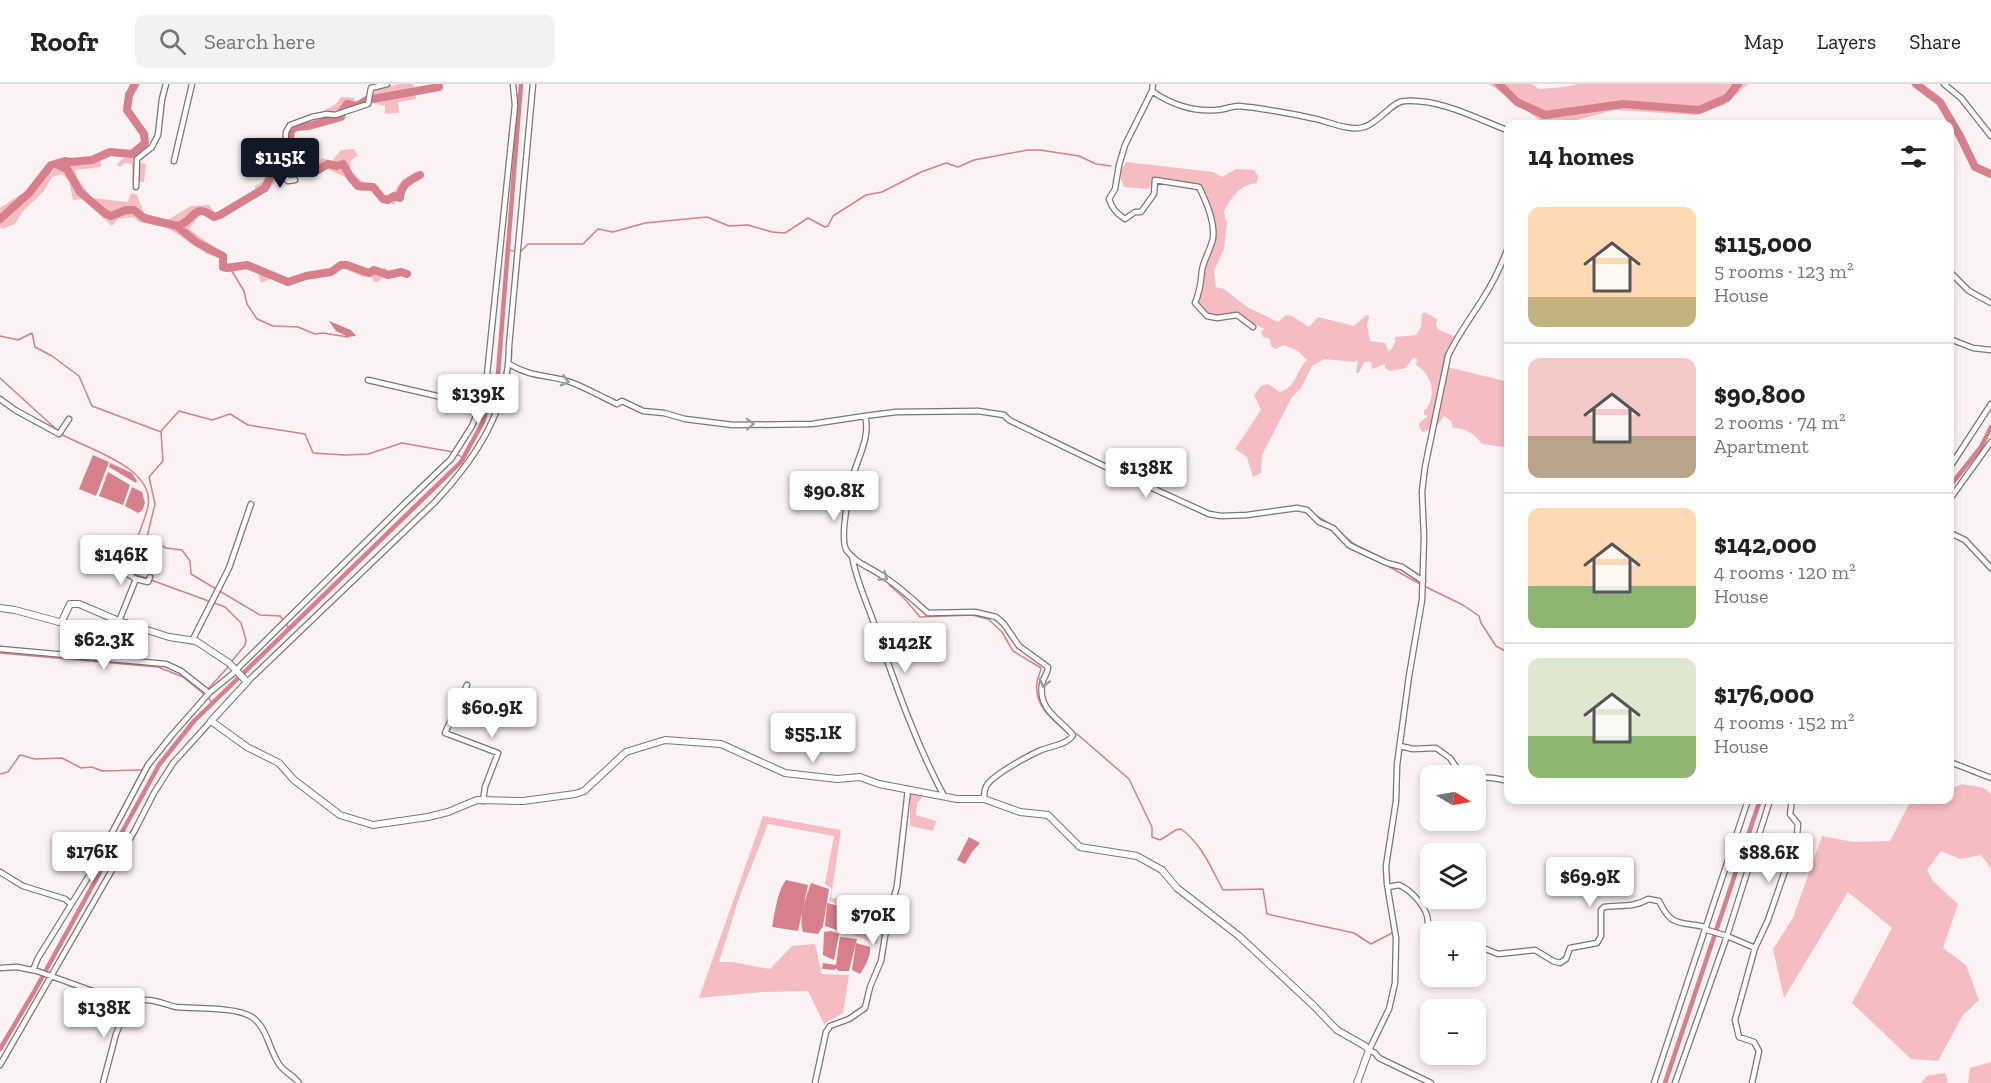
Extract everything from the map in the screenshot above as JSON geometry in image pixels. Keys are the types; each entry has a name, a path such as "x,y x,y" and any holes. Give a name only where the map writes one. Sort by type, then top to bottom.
{"street":[{"path":"136,187 137,159 152,147 158,135 166,84"},
{"path":"174,161 192,84"},
{"path":"295,180 288,181 284,173 286,132 290,125 312,117 335,115 369,100 371,88 387,84"},
{"path":"0,1065 173,763 211,721 241,675 401,507 452,459 472,426 485,394 515,105 513,84"},
{"path":"35,970 38,958 90,874 148,765 172,735 209,693 241,675 435,502 462,473 483,442 496,414 509,364 533,84"},
{"path":"1153,84 1152,91 1125,145 1115,189 1108,199 1115,212 1125,219 1135,212 1141,212 1154,194 1155,180 1199,187 1213,229 1213,238 1195,303 1207,316 1216,318 1237,315 1253,327"},
{"path":"1944,84 1961,98 1991,136"},
{"path":"1152,91 1164,100 1180,106 1216,110 1236,106 1263,109 1331,124 1362,128 1379,120 1397,102 1404,100 1425,102 1444,106 1504,129"},
{"path":"1357,1083 1369,1050 1389,1009 1395,983 1396,938 1386,866 1423,581 1422,502 1425,467 1448,356 1455,340 1499,270 1504,258"},
{"path":"1954,276 1970,291 1991,303"},
{"path":"1954,341 1973,348 1991,350"},
{"path":"509,364 520,371 537,376 573,382 617,404 622,401 643,411 664,412 685,419 733,425 802,424 896,412 978,411 1004,415 1009,420 1106,467 1209,514 1221,516 1297,508 1307,510 1319,522 1333,528 1349,544 1387,563 1402,567 1423,581"},
{"path":"368,380 480,406"},
{"path":"0,399 15,410 59,434 69,419"},
{"path":"1954,461 1991,404"},
{"path":"865,416 866,435 852,477 844,546 858,562 882,575 928,613 975,612 996,617 1019,646 1048,667 1042,683 1042,697 1046,709 1071,732 1073,737 1039,751 999,775 987,786 984,799"},
{"path":"1954,493 1991,442"},
{"path":"192,641 229,568 251,504"},
{"path":"1954,535 1965,540 1991,568"},
{"path":"852,556 862,591 912,727 928,766 944,796"},
{"path":"118,565 136,579 148,582 150,577"},
{"path":"119,621 136,579"},
{"path":"0,608 59,622 62,621 70,604 79,604 119,621 169,637 204,645 241,675"},
{"path":"0,649 166,664 182,671 209,693"},
{"path":"466,685 445,733 498,753 485,787 483,801"},
{"path":"211,721 247,747 279,764 294,780 340,815 372,825 428,818 477,800 524,801 576,794 584,791 626,752 665,740 721,744 785,773 837,779 860,777 879,784 957,799 984,799 1020,812 1048,815 1080,847 1137,856 1162,870 1177,888 1239,936 1337,1030 1365,1046 1379,1058 1431,1083"},
{"path":"1400,746 1413,749 1436,748 1450,758 1455,765"},
{"path":"1954,764 1991,778"},
{"path":"1486,777 1504,780"},
{"path":"815,1083 826,1032 830,1026 849,1019 865,1008 870,987 881,962 888,918 897,886 908,789"},
{"path":"1654,1083 1747,804"},
{"path":"1675,1083 1769,804"},
{"path":"1752,1083 1759,1051 1754,1042 1739,1037 1735,1020 1755,948 1796,846 1798,824 1790,814 1791,804"},
{"path":"0,872 23,886 65,899 71,904"},
{"path":"1388,887 1399,885 1412,894 1425,911 1428,921"},
{"path":"1486,949 1498,954 1535,950 1553,962 1560,963 1566,959 1570,948 1597,944 1602,936 1601,910 1604,907 1629,906 1648,900 1659,901 1666,916 1672,921 1706,928 1755,948"},
{"path":"0,968 17,966 35,970 129,1003 144,1000 175,1006 238,1012 250,1016 258,1022 280,1067 294,1076 299,1083"},
{"path":"103,1083 106,1064 129,1003"}],"shaded area":[{"path":"399,84 413,84 416,99 398,102 399,113 385,114 385,106 373,103 375,89"},
{"path":"1489,84 1532,84 1539,89 1578,84 1748,84 1724,105 1696,115 1614,110 1577,120 1539,120"},
{"path":"341,97 354,98 356,107 335,114 325,112 336,104"},
{"path":"354,149 358,156 351,160 350,170 366,185 379,186 379,193 384,196 393,193 402,180 417,171 420,180 403,189 394,205 388,201 382,202 371,190 356,189 341,175 318,164 322,158 332,161 341,150"},
{"path":"137,153 139,163 146,164 144,182 132,181 132,164 125,163 120,167 117,165 123,158"},
{"path":"101,161 101,167 75,170 78,179 92,198 128,202 131,193 137,195 144,213 166,221 191,206 209,205 217,215 213,221 201,214 189,229 225,255 227,263 253,263 289,279 298,278 300,282 287,284 270,279 261,283 258,273 242,268 221,269 219,265 222,259 207,254 168,228 139,222 133,217 118,219 112,226 82,199 73,200 69,181 62,174 52,177 44,191 23,211 15,224 2,229 0,226 0,208 21,194 27,199 40,185 46,174 55,168"},
{"path":"1126,162 1213,172 1222,177 1236,169 1254,170 1258,176 1257,183 1246,186 1237,193 1224,212 1227,223 1224,249 1214,271 1216,287 1224,289 1247,307 1278,322 1286,315 1292,316 1309,327 1318,317 1354,326 1366,315 1369,316 1367,326 1370,341 1385,343 1389,352 1395,343 1395,337 1416,335 1421,327 1424,312 1437,319 1436,325 1439,330 1454,336 1443,366 1504,381 1504,447 1482,444 1470,432 1453,428 1451,421 1444,416 1437,426 1423,432 1420,429 1419,423 1428,416 1424,415 1424,411 1432,393 1426,374 1416,365 1417,359 1413,358 1406,368 1390,371 1385,368 1385,364 1372,369 1371,362 1364,362 1359,373 1356,373 1358,360 1354,362 1324,359 1312,366 1301,388 1292,397 1262,455 1261,473 1253,477 1247,457 1235,449 1261,410 1254,395 1261,386 1268,384 1280,392 1286,390 1307,360 1298,351 1284,345 1275,349 1271,346 1270,339 1263,337 1261,331 1265,329 1232,313 1220,316 1208,315 1197,302 1215,235 1200,185 1156,178 1149,189 1124,187 1119,174"},
{"path":"281,170 281,175 273,177 275,182 267,192 255,195 255,186 266,180 268,173"},
{"path":"349,265 367,271 385,268 388,271 400,270 400,276 382,278 374,282 371,275 363,277 347,270"},
{"path":"329,321 351,330 356,336 348,337 336,331"},
{"path":"93,455 109,462 96,496 79,489"},
{"path":"110,463 132,473 136,483 109,467"},
{"path":"108,472 130,485 123,505 99,496"},
{"path":"132,487 142,492 145,503 142,511 138,513 125,506"},
{"path":"1962,784 1984,788 1991,794 1991,869 1981,855 1960,859 1941,851 1927,870 1933,881 1958,904 1943,948 1966,965 1979,1000 1963,1015 1938,1061 1911,1059 1852,1003 1892,928 1848,892 1784,998 1773,949 1793,918 1822,836 1853,842 1890,841 1909,804 1954,804 1954,787"},
{"path":"916,787 922,798 917,803 916,815 936,821 933,831 910,826 910,792"},
{"path":"763,816 841,830 831,898 873,899 871,908 885,911 877,944 844,931 850,908 829,901 832,889 825,884 834,836 768,824 739,898 719,962 770,969 792,946 815,944 822,974 849,975 843,1013 824,1024 808,991 763,992 699,998"},
{"path":"969,837 980,843 965,864 957,860"},
{"path":"786,880 808,885 798,931 772,927 778,896"},
{"path":"811,883 829,889 823,926 818,934 803,932 801,920"},
{"path":"827,903 844,907 840,931 825,926"},
{"path":"831,931 839,934 834,960 823,955 824,932"},
{"path":"840,937 857,939 849,971 839,971 835,968 835,970 822,969 823,963 836,965"},
{"path":"856,943 870,947 869,958 860,974 852,970"},
{"path":"1991,1062 1991,1083 1968,1083 1970,1068"},
{"path":"1945,1073 1948,1081 1946,1083 1921,1083 1927,1076"}],"waterway":[{"path":"0,219 29,193 51,165 65,161 92,160 110,152 132,154 145,143 144,134 127,110 129,95 135,84"},
{"path":"0,1049 34,992 159,765 194,721 461,462 483,422 498,374 521,84"},
{"path":"1499,84 1517,102 1545,115 1623,104 1699,110 1727,98 1738,84"},
{"path":"1916,84 1940,102 1951,120"},
{"path":"342,111 347,104 357,106 367,100 439,87"},
{"path":"177,226 183,224 197,212 201,211 214,217 220,215 265,188 271,175 303,172 306,169 304,160 291,147 291,131 296,127 309,126 341,117 342,114"},
{"path":"1954,126 1975,167 1991,174"},
{"path":"521,251 528,244 583,244 598,229 613,232 645,223 707,217 729,226 748,225 772,232 785,233 808,218 825,227 828,226 833,216 866,195 882,192 921,172 946,163 958,167 974,160 1028,150 1079,156 1096,164 1111,166"},
{"path":"56,164 67,169 80,192 106,214 111,216 126,210 134,210 144,218 177,226 196,242 223,256 223,267 247,265 288,282 331,272 341,265 369,273 374,270 388,275 401,272 407,274"},
{"path":"306,167 318,170 328,164 337,166 343,164 358,186 373,187 383,199 388,200 394,196 400,198 406,184 420,175"},
{"path":"508,250 513,251"},
{"path":"230,268 244,291 247,304 257,319 273,326 298,327 315,334 348,337"},
{"path":"0,336 18,340 32,333 35,347 52,356 79,376 92,406 161,432 163,461 149,477 155,504 147,537 166,548 182,550 190,561 191,574 260,615 280,616 283,620"},
{"path":"0,378 57,430"},
{"path":"161,431 179,411 212,420 230,414 248,425 305,434 313,453 368,454 402,443 453,452"},
{"path":"1954,481 1981,447 1991,427"},
{"path":"61,434 117,461 141,480 147,492 148,506 125,567 127,571"},
{"path":"457,454 463,458"},
{"path":"1317,516 1331,525"},
{"path":"1335,528 1354,544 1384,559"},
{"path":"1388,566 1420,584"},
{"path":"131,573 146,578"},
{"path":"151,580 225,607 241,623 246,640 245,645 232,661"},
{"path":"889,585 920,617 972,615 988,619 1002,632 1013,651 1041,668 1037,682 1041,706 1070,735"},
{"path":"1426,587 1463,605 1479,616 1496,646 1504,650"},
{"path":"286,624 290,629"},
{"path":"0,653 158,667 183,677 204,694"},
{"path":"208,689 229,666"},
{"path":"208,698 213,703"},
{"path":"1077,734 1129,779 1152,827 1152,837 1160,840 1181,829 1200,849 1223,890 1263,889 1267,914 1354,933 1371,944 1392,933"},
{"path":"0,774 8,772 20,755 35,759 62,758 81,768 92,767 102,771 142,770"},
{"path":"1665,1083 1759,804"}]}
